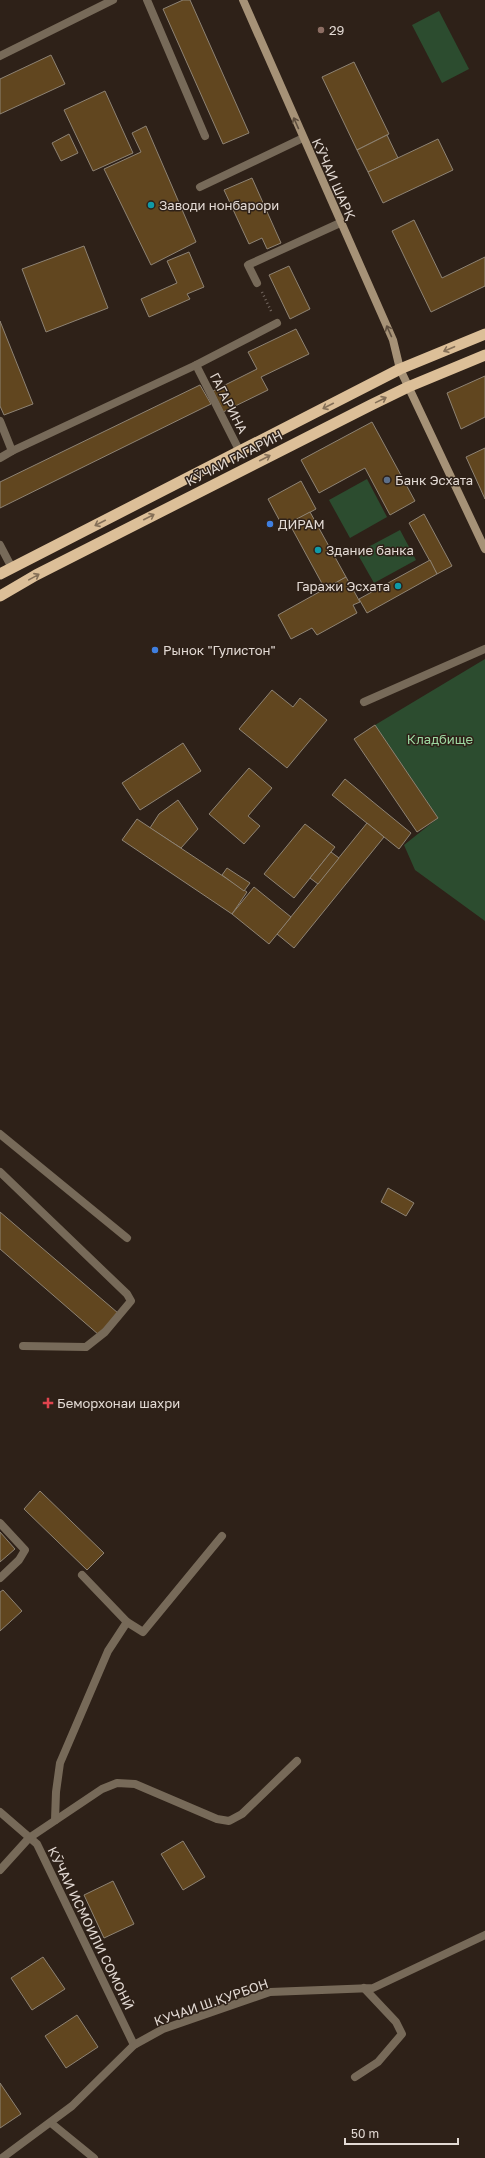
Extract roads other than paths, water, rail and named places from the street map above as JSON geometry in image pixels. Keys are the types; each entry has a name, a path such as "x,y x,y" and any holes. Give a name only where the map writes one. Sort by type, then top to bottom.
{"highway":[{"name":"КӮЧАИ ГАГАРИН","path":"0,574 400,369 485,334"},
{"name":"КӮЧАИ ГАГАРИН","path":"0,596 36,575 408,386 485,355"}],"main road":[{"name":"КӮЧАИ ШАРҚ","path":"242,0 393,340 400,369 485,549"}],"street":[{"path":"0,56 112,0"},
{"path":"147,0 205,136"},
{"path":"200,188 303,138"},
{"path":"257,283 248,265 340,223"},
{"path":"0,458 196,365 277,323"},
{"name":"ГАГАРИНА","path":"196,365 240,452"},
{"path":"0,422 12,451"},
{"path":"0,545 12,568"},
{"path":"364,702 485,649"},
{"path":"0,1134 128,1238"},
{"path":"0,1172 127,1294 131,1301 105,1332 86,1347 23,1346"},
{"path":"0,1523 25,1550 19,1560 0,1578"},
{"path":"82,1574 127,1622 143,1632 222,1536"},
{"path":"55,1820 56,1792 60,1763 108,1651 127,1622"},
{"path":"0,1870 29,1838 102,1789 117,1783 135,1784 217,1819 229,1821 242,1814 297,1761"},
{"name":"КӮЧАИ ИСМОИЛИ СОМОНӢ","path":"0,1812 37,1844 134,2045"},
{"name":"КУЧАИ Ш.ҚУРБОН","path":"2,2158 51,2123 134,2045 163,2029 270,1992 373,1988 485,1934"},
{"path":"355,2077 378,2062 402,2034 396,2022 364,1988"},
{"path":"51,2123 94,2158"}],"place":[{"name":"29","path":"321,30"},
{"name":"Заводи нонбарори","path":"151,205"},
{"name":"Банк Эсхата","path":"387,480"},
{"name":"ДИРАМ","path":"270,524"},
{"name":"Здание банка","path":"318,550"},
{"name":"Гаражи Эсхата","path":"398,586"},
{"name":"Рынок \"Гулистон\"","path":"155,650"},
{"name":"Беморхонаи шахри","path":"48,1403"}],"park label":[{"name":"Кладбище","path":"440,739"}]}
